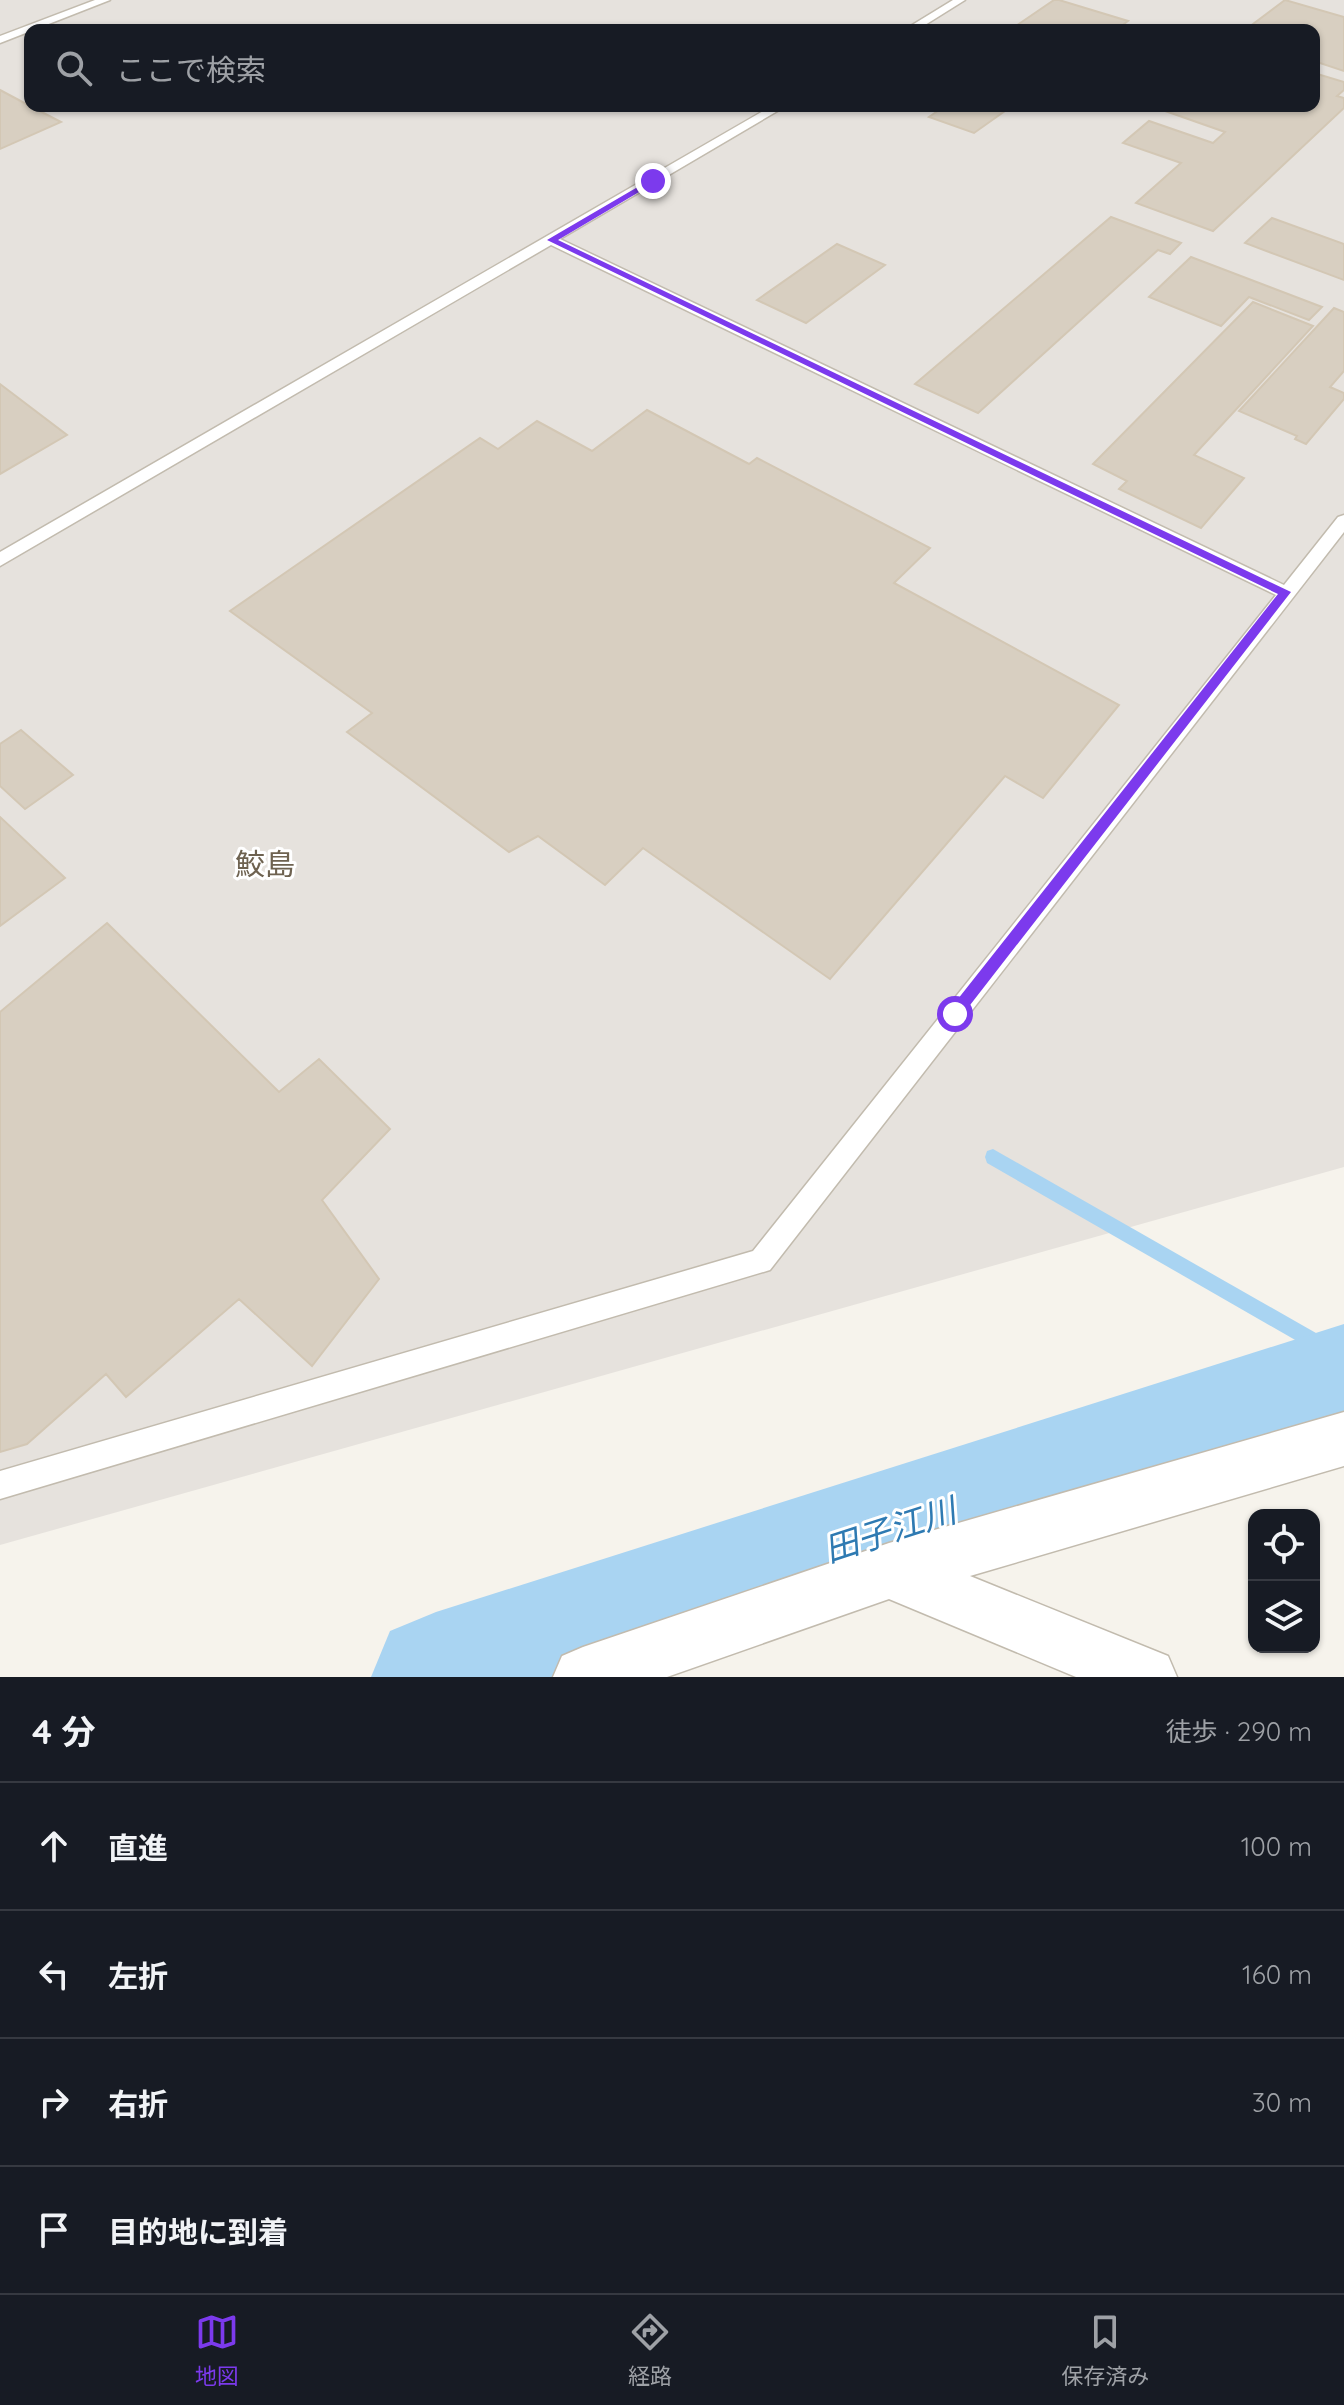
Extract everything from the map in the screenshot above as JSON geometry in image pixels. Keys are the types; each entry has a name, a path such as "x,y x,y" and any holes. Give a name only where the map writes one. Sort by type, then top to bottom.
{"street":[{"path":"583,1677 889,1571 1344,1439"},
{"path":"889,1571 1147,1677"}],"lane":[{"path":"42,24 105,0"},
{"path":"919,24 960,0"},
{"path":"0,40 24,31"},
{"path":"0,560 770,112"},
{"path":"551,240 1285,592"},
{"path":"0,1485 761,1261 1285,592 1344,521"}],"shaded area":[{"path":"0,0 1344,0 1344,1167 0,1545"}],"building":[{"path":"1054,0 1128,21 1124,24 1019,24"},
{"path":"1285,0 1344,17 1344,71 1320,63 1320,24 1253,24"},
{"path":"1320,75 1344,82 1344,90 1337,96 1344,98 1344,108 1213,231 1136,203 1181,163 1123,143 1149,121 1213,143 1225,132 1168,112 1320,112"},
{"path":"0,90 24,103 24,112 42,112 61,122 0,149"},
{"path":"936,112 1004,112 974,133 929,117"},
{"path":"1111,217 1181,243 1170,254 1158,250 978,413 915,384"},
{"path":"1272,218 1344,244 1344,280 1245,243"},
{"path":"837,244 885,265 806,323 757,300"},
{"path":"1191,257 1322,307 1309,320 1249,297 1221,326 1149,297"},
{"path":"1253,302 1313,326 1194,455 1244,478 1201,528 1119,489 1127,481 1093,464"},
{"path":"1334,308 1344,312 1344,371 1330,387 1344,393 1344,399 1306,444 1295,439 1297,436 1239,411"},
{"path":"0,384 67,435 0,474"},
{"path":"647,410 749,464 757,458 930,548 894,583 1119,705 1043,798 1005,776 830,979 643,848 605,885 538,836 509,852 347,732 372,713 230,611 480,438 498,449 537,421 592,451"},
{"path":"21,730 73,775 25,809 0,786 0,744"},
{"path":"0,817 65,878 0,926"},
{"path":"107,923 279,1092 319,1059 390,1129 322,1200 379,1279 312,1366 239,1299 126,1397 106,1374 27,1444 0,1452 0,1012"}],"waterway":[{"path":"993,1157 1344,1359"},
{"name":"田子江川","path":"436,1677 1344,1382"}],"district":[{"name":"鮫島","path":"265,865"}],"route":[{"path":"653,181 551,240 1285,592 955,1014"}]}
